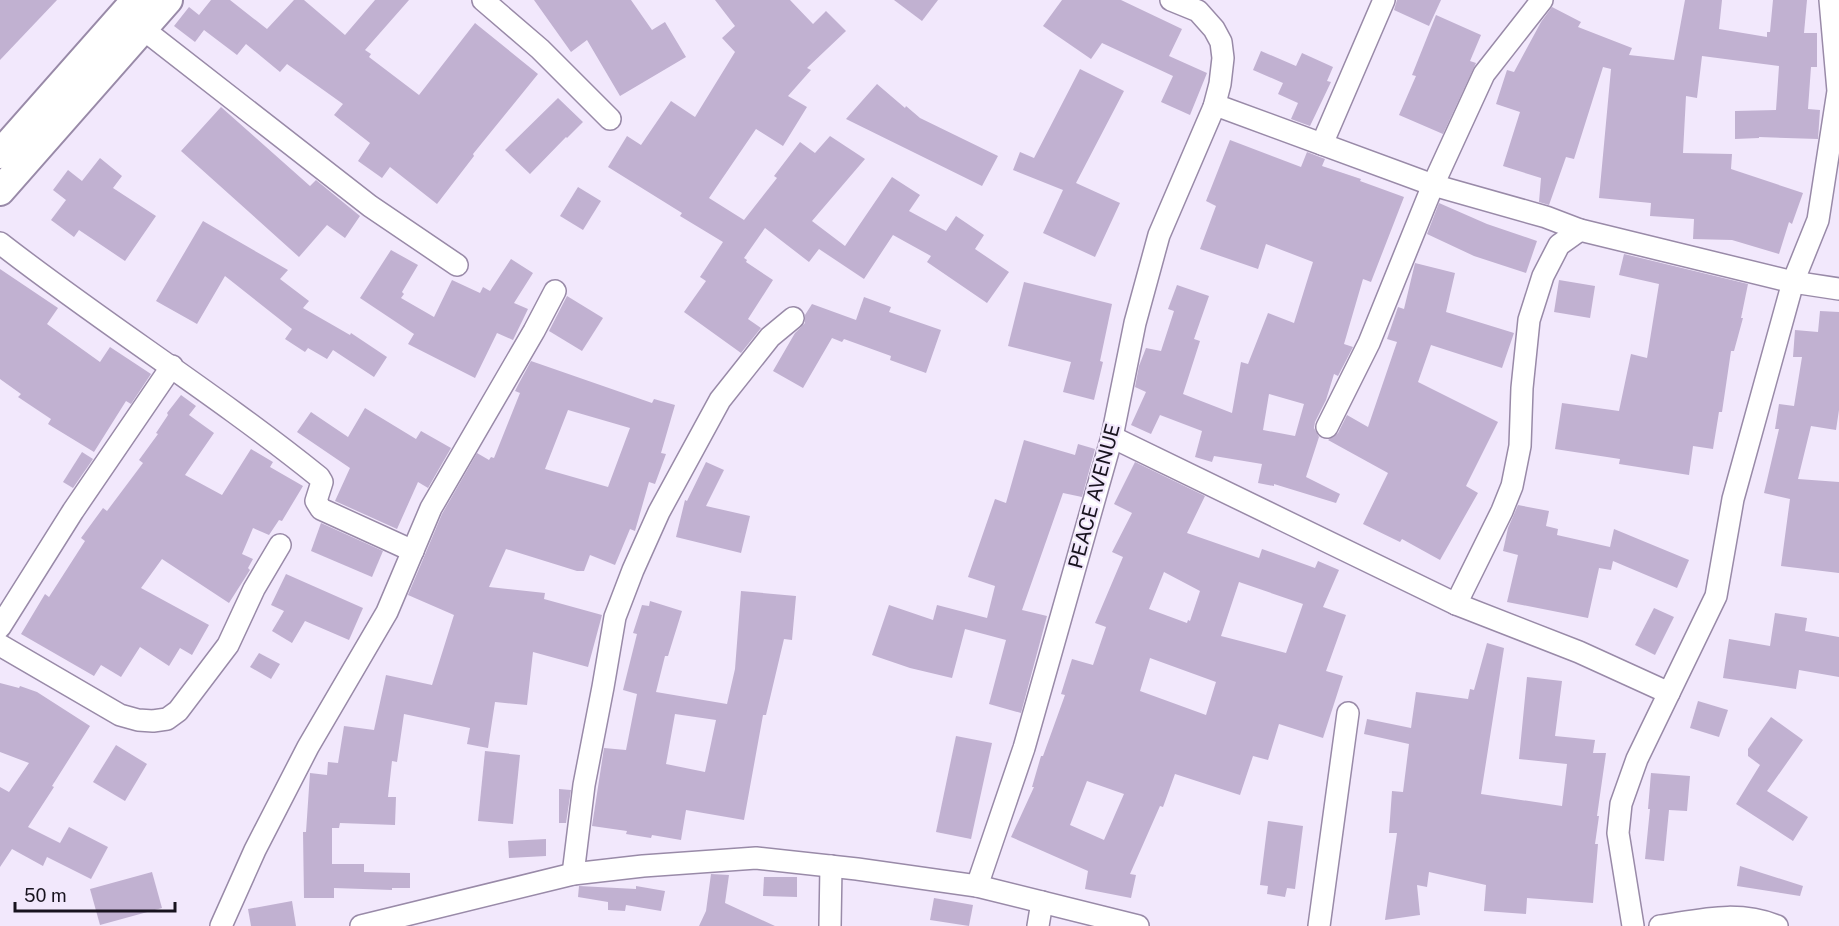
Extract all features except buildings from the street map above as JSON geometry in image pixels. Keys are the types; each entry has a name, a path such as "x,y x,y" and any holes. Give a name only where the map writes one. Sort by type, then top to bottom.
{"street":[{"path":"2,148 136,0"},
{"path":"0,191 168,0"},
{"path":"483,0 540,49 610,119"},
{"name":"PEACE AVENUE","path":"977,886 1024,748 1112,437 1135,323 1159,235 1214,107 1220,84 1223,58 1221,42 1214,29 1198,11 1171,0"},
{"path":"1322,144 1384,0"},
{"path":"1327,427 1369,343 1433,185 1484,74 1542,0"},
{"path":"1633,926 1618,833 1621,804 1637,759 1716,596 1733,499 1793,282 1818,220 1838,91 1830,0"},
{"path":"143,29 370,206 457,265"},
{"path":"1214,107 1433,185 1546,217 1580,230 1793,282 1839,289"},
{"path":"1456,604 1512,486 1520,446 1522,388 1529,320 1543,276 1559,245 1580,230"},
{"path":"0,243 45,278 172,366 319,477 322,482 316,501 321,509 413,551"},
{"path":"221,926 255,850 308,747 387,612 431,508 555,291"},
{"path":"573,874 584,785 615,616 633,570 658,512 720,400 770,337 793,318"},
{"path":"0,627 73,511 172,366"},
{"path":"1112,437 1456,604 1579,652 1669,693"},
{"path":"0,645 120,715 138,720 167,719 178,711 228,645 254,589 280,545"},
{"path":"1319,926 1348,713"},
{"path":"361,926 573,874 643,866 756,858 977,886 1138,926"},
{"path":"830,926 831,866"},
{"path":"1038,926 1042,902"},
{"path":"1660,926 1728,916 1759,919 1777,926"}]}
